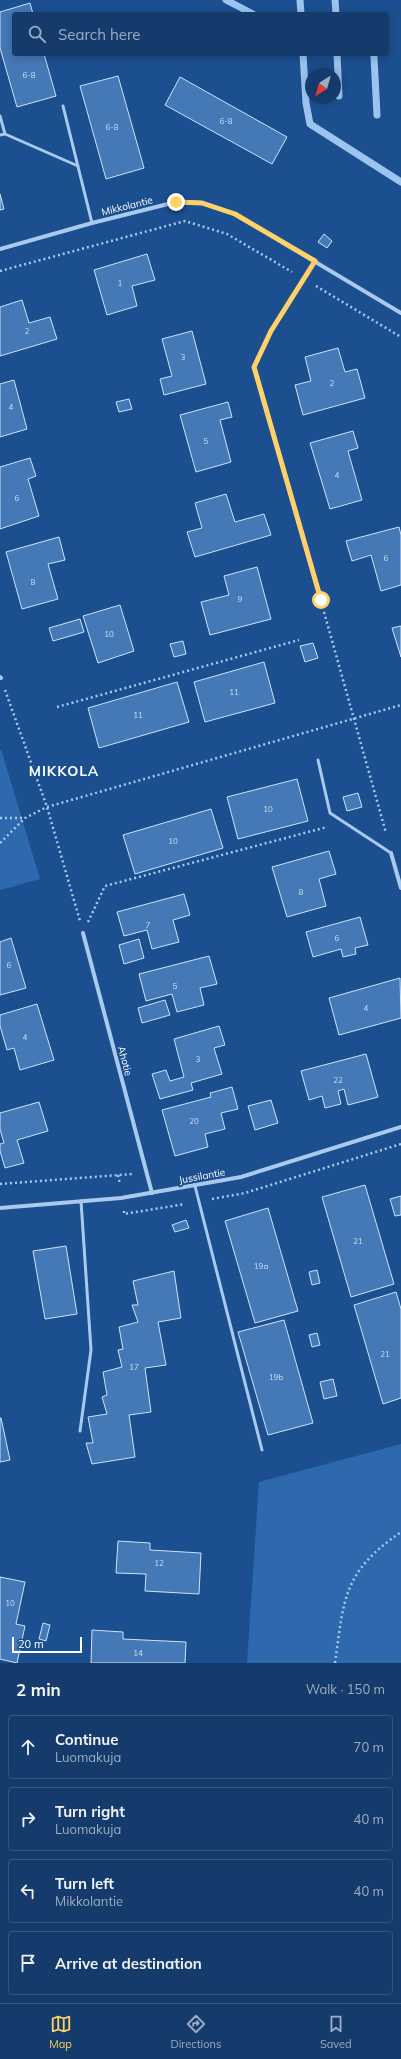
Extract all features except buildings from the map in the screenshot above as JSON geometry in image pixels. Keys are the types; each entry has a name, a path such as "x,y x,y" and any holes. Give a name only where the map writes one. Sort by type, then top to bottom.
{"street":[{"name":"Mikkolantie","path":"0,249 92,223 176,202 202,203 235,214 401,313"},
{"path":"315,261 271,331 254,367 321,600"},
{"path":"391,853 401,888"},
{"name":"Ahotie","path":"83,933 152,1193"},
{"name":"Jussilantie","path":"0,1208 152,1193 241,1177 401,1127"}],"lane":[{"path":"63,106 92,223"},
{"path":"0,116 5,134"},
{"path":"0,136 5,134 78,166"},
{"path":"318,760 330,813 391,853"},
{"path":"195,1186 262,1450"},
{"path":"80,1431 91,1350 81,1201"}],"path":[{"path":"0,271 185,221 227,234 401,337"},
{"path":"321,600 391,853"},
{"path":"57,707 299,640"},
{"path":"0,677 48,807 83,933"},
{"path":"0,844 25,818 48,807 401,705"},
{"path":"0,818 25,818"},
{"path":"83,933 105,886 345,823"},
{"path":"0,1184 146,1173"},
{"path":"335,1663 344,1601 358,1570 379,1547 401,1532"}],"shaded area":[{"path":"1,749 40,879 0,890 0,750"},
{"path":"401,1444 401,1663 247,1663 259,1482"}],"waterway":[{"path":"226,0 249,12"},
{"path":"300,0 301,12"},
{"path":"335,0 336,12"},
{"path":"303,56 306,103 310,124 401,182"},
{"path":"337,56 338,68"},
{"path":"374,57 377,115"}],"district":[{"name":"MIKKOLA","path":"64,771"}],"route":[{"path":"176,202 202,203 235,214 315,261 271,331 254,367 321,600"}]}
